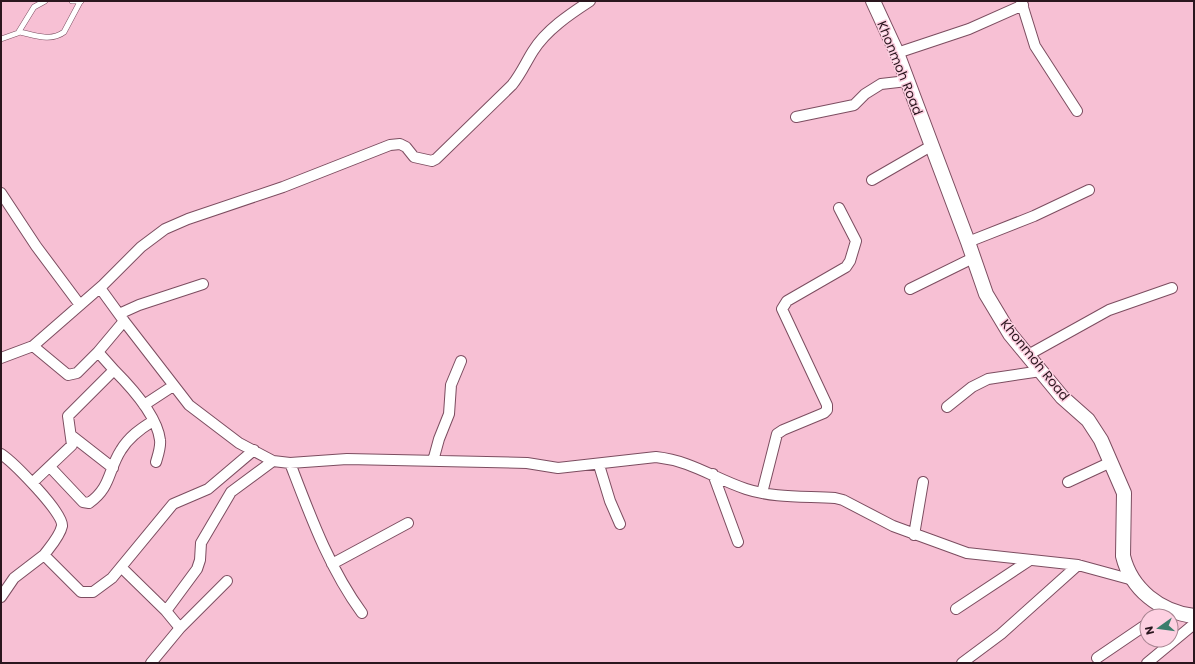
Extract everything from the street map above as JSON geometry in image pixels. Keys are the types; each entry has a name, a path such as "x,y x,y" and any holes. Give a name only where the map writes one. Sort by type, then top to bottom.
{"main road":[{"name":"Khonmoh Road","path":"873,1 897,53 986,294 1010,334 1062,397 1088,420 1101,440 1124,493 1123,556 1133,580 1160,608"},
{"name":"Khonmoh Road","path":"1179,614 1194,616"}],"street":[{"path":"1,358 34,346 100,288 152,238 165,229 188,219 283,187 390,145 400,144 414,156 432,160 436,159 520,76 536,46 556,26 590,1"},
{"path":"897,53 980,25 1022,3 1035,46 1077,111"},
{"path":"796,117 854,105 865,94 881,84 907,81"},
{"path":"872,180 931,146"},
{"path":"968,242 1034,216 1089,190"},
{"path":"1,193 36,246 80,305"},
{"path":"762,493 777,434 783,430 824,413 827,410 827,405 782,308 787,301 846,267 848,264 856,240 839,208"},
{"path":"910,289 973,258"},
{"path":"34,346 68,375 77,373 98,352 121,318 139,305 203,284"},
{"path":"100,288 173,386 190,404 239,443 273,461 290,463 347,459 527,463 558,468 599,465 656,457 684,462 745,489 762,493 835,498 854,505 893,526 914,535 967,553 1078,565 1133,580"},
{"path":"1028,355 1109,310 1172,288"},
{"path":"98,352 144,405 153,421 160,439 156,462"},
{"path":"433,461 439,439 449,414 451,384 461,361"},
{"path":"32,483 71,447 72,436 68,419 70,414 114,370"},
{"path":"947,407 972,387 988,379 1041,371"},
{"path":"144,405 173,386"},
{"path":"50,467 85,504 90,502 104,489 121,449 132,436 153,421"},
{"path":"72,436 113,468"},
{"path":"44,555 54,567 81,592 88,593 99,589 121,567 173,504 208,489 254,450"},
{"path":"1,454 32,483 62,521 60,531 44,555 14,578 1,597"},
{"path":"166,611 197,569 200,560 201,543 231,492 273,461"},
{"path":"1068,482 1111,462"},
{"path":"290,463 317,532 332,564 350,597 362,613"},
{"path":"599,465 607,495 620,524"},
{"path":"713,474 738,542"},
{"path":"914,535 923,482"},
{"path":"332,564 408,523"},
{"path":"956,609 1030,560"},
{"path":"962,663 1001,634 1078,565"},
{"path":"121,567 166,611 180,628"},
{"path":"151,663 180,628 227,581"},
{"path":"1147,663 1194,624"},
{"path":"1097,658 1139,629"}],"lane":[{"path":"20,32 34,7 45,1"},
{"path":"1,39 20,32 47,38 61,34 64,32 81,1 72,1"}]}
